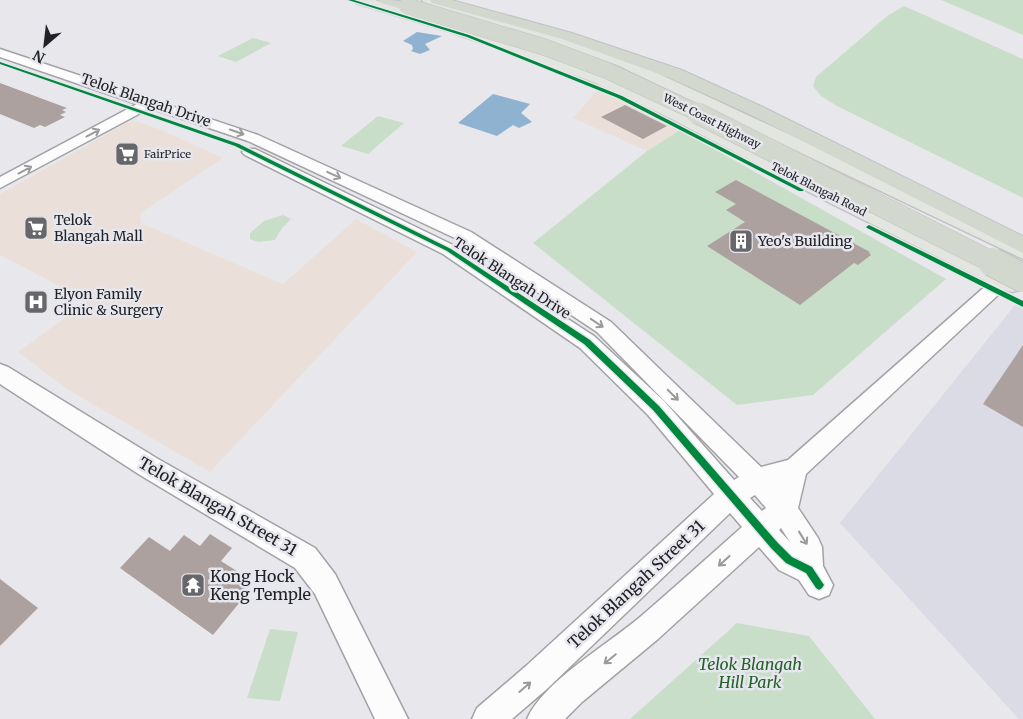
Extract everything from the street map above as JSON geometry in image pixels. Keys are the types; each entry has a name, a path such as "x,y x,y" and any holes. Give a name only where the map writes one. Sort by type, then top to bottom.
{"highway":[{"name":"West Coast Highway","path":"386,0 544,47 606,70 686,107 1017,283"},
{"name":"West Coast Highway","path":"418,0 617,63 707,104 1023,259"},
{"path":"437,0 568,36 676,74 757,112 1023,245"}],"main road":[{"name":"Telok Blangah Road","path":"362,0 454,28 597,78 738,146 831,196 1017,283"},
{"path":"429,0 519,27 622,62 1023,252"},
{"path":"738,146 740,138 762,128"}],"street":[{"name":"Telok Blangah Drive","path":"0,53 143,106 237,146 449,250 587,342 656,408 731,496 789,560 814,578 809,547 784,510 757,479 604,327 465,236 253,138 143,106 0,63"},
{"path":"0,183 143,106"},
{"name":"Telok Blangah Street 31","path":"488,719 731,496 757,479 795,468 1017,283"},
{"name":"Telok Blangah Street 31","path":"0,373 149,466 305,558 326,584 392,719"},
{"path":"543,719 571,691 648,629 784,510 789,499 795,468"}],"shaded area":[{"path":"600,87 680,130 647,151 573,118"},
{"name":"Telok Blangah Mall","path":"136,121 161,130 223,158 140,214 141,223 283,284 356,219 417,252 210,472 67,389 18,352 88,301 0,255 0,194 128,122"},
{"path":"1015,305 1023,309 1023,719 1019,719 840,523"}],"green space":[{"path":"941,0 1023,0 1023,35"},
{"path":"904,6 1023,59 1023,198 837,106 821,96 813,86 816,77 887,16"},
{"path":"253,38 271,43 236,62 218,56"},
{"path":"378,116 404,123 368,154 341,146"},
{"path":"680,130 946,279 813,395 737,405 533,243 647,151"},
{"path":"283,215 291,219 282,228 275,240 258,242 250,239 250,233 264,221"},
{"name":"Telok Blangah Hill Park","path":"737,623 809,636 875,719 630,719"},
{"path":"270,629 298,632 280,701 247,698"}],"water":[{"path":"417,32 442,36 425,44 430,50 420,54 411,51 413,49 412,45 403,41"},
{"path":"493,94 530,104 521,113 532,122 519,128 513,125 497,136 458,123"}],"building":[{"path":"0,83 67,108 62,110 66,112 60,115 65,117 45,127 40,125 34,128 0,114"},
{"path":"625,105 667,126 643,139 601,117"},
{"name":"Yeo's Building","path":"736,180 870,252 871,255 858,265 854,263 800,305 707,246 745,222 726,210 736,204 715,192"},
{"path":"1023,345 1023,427 983,404"},
{"name":"Kong Hock Keng Temple","path":"210,534 232,548 221,561 240,573 234,580 249,591 213,635 120,568 149,537 170,551 184,535 200,546"},
{"path":"0,579 38,608 0,646"}],"cycle path":[{"path":"350,0 468,36 620,97 801,190"},
{"path":"0,63 237,145 449,250 587,342 656,408 774,545 789,560 809,570 819,585"},
{"path":"869,227 1023,304"}],"place":[{"name":"FairPrice","path":"127,154"},
{"name":"Telok Blangah Mall","path":"36,228"},
{"name":"Yeo's Building","path":"741,241"},
{"name":"Elyon Family Clinic & Surgery","path":"36,302"},
{"name":"Kong Hock Keng Temple","path":"193,585"}]}
